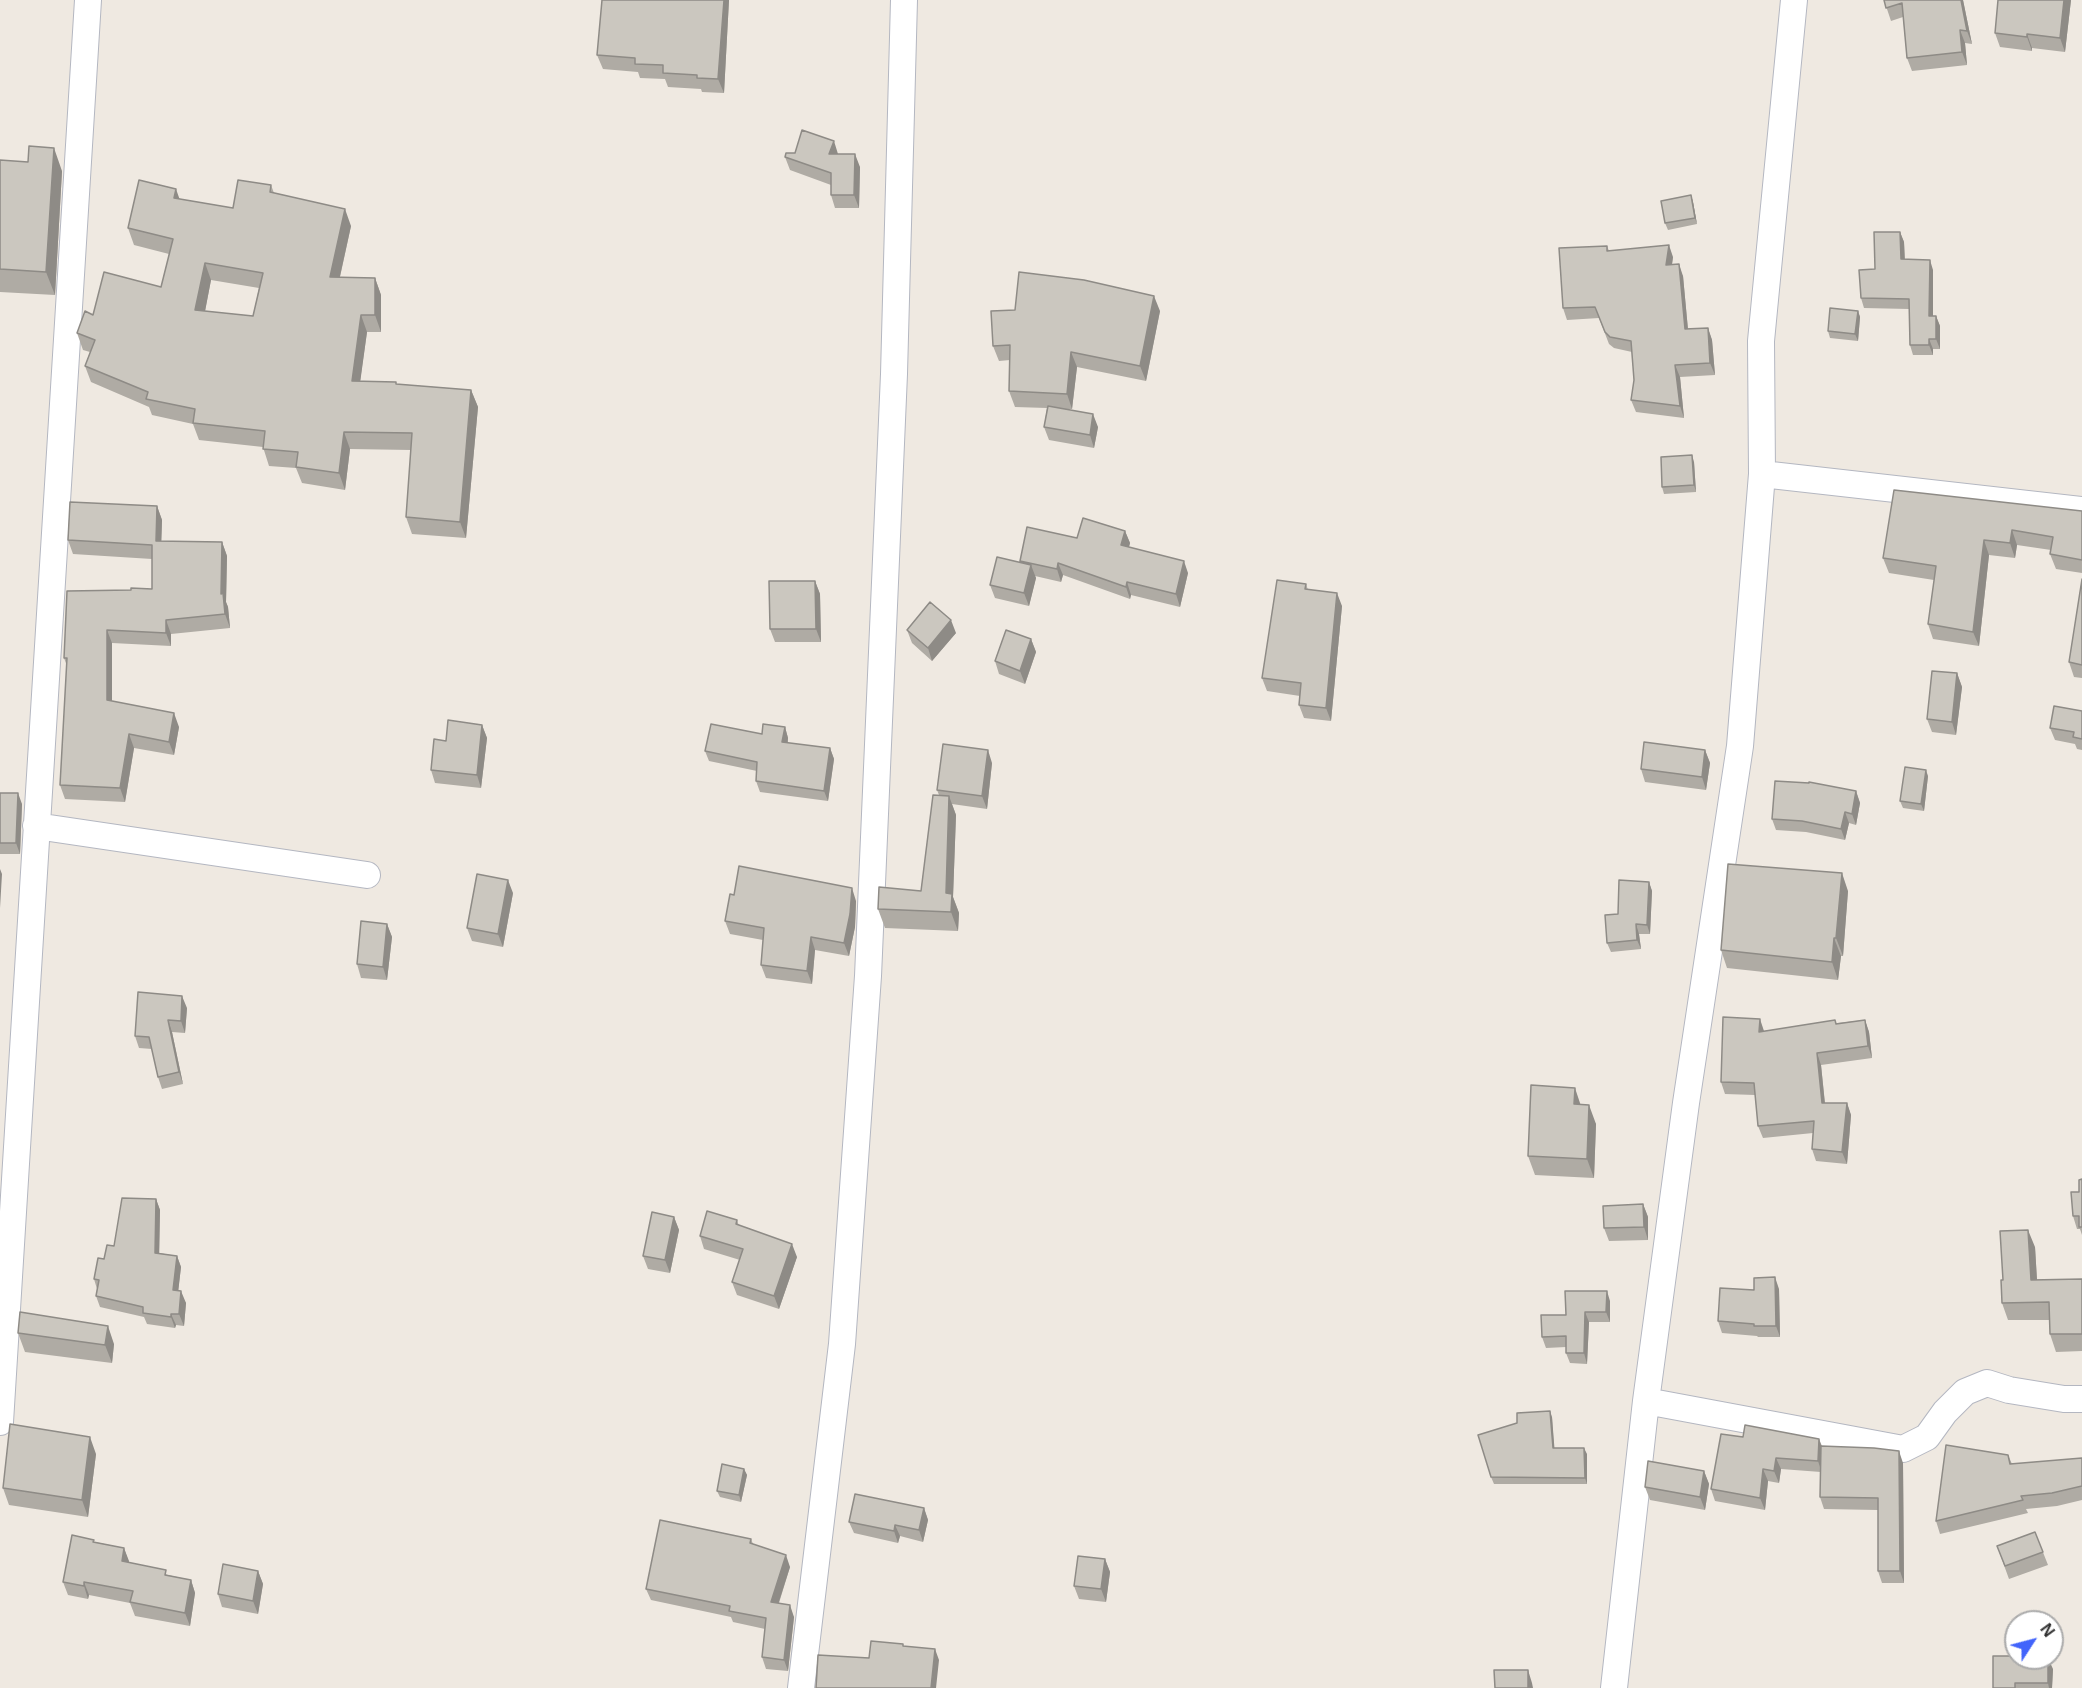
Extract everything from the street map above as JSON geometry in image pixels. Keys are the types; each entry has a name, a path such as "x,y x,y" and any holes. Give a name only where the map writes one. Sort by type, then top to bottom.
{"street":[{"path":"0,1422 88,0"},
{"path":"801,1688 842,1344 868,976 894,374 904,0"},
{"path":"1614,1688 1646,1401 1686,1103 1740,746 1762,474 1761,340 1794,0"},
{"path":"1762,474 2082,510"},
{"path":"36,826 367,875"},
{"path":"1646,1401 1903,1449 1927,1437 1945,1412 1965,1392 1987,1383 2009,1390 2064,1399 2082,1399"}],"building":[{"path":"602,0 724,0 718,79 663,73 663,65 635,64 635,58 597,55"},
{"path":"1884,0 1961,0 1967,31 1960,30 1962,52 1907,58 1902,3 1886,8"},
{"path":"1998,0 2064,0 2060,38 1995,33"},
{"path":"802,130 834,141 829,154 855,154 854,195 831,195 831,173 785,157 786,153 795,153"},
{"path":"29,146 54,148 46,272 0,269 0,160 28,162"},
{"path":"139,180 176,189 174,198 233,208 238,180 271,185 270,192 345,209 330,277 375,278 375,315 361,315 352,381 396,382 396,384 471,390 460,522 406,517 412,433 344,432 339,473 296,467 298,452 263,449 265,431 193,423 195,409 146,399 148,392 85,366 95,340 77,333 85,311 93,315 104,272 161,287 173,239 128,228","holes":["205,263 263,273 253,316 195,310"]},
{"path":"1691,195 1695,218 1665,223 1661,201"},
{"path":"1874,232 1900,232 1901,259 1930,260 1929,316 1936,316 1936,339 1929,339 1929,345 1910,345 1909,299 1861,298 1859,270 1875,269"},
{"path":"1669,245 1666,265 1679,264 1685,329 1708,328 1710,363 1675,365 1680,406 1631,400 1634,380 1631,341 1610,337 1605,332 1595,307 1563,308 1559,248 1607,246 1607,251"},
{"path":"1019,272 1084,280 1154,296 1140,366 1071,352 1067,394 1009,391 1010,345 993,346 991,311 1015,310"},
{"path":"1830,308 1858,311 1855,334 1828,331"},
{"path":"1048,406 1093,414 1090,435 1044,427"},
{"path":"1692,455 1694,485 1662,487 1661,457"},
{"path":"1894,490 2082,511 2082,560 2050,554 2053,537 2012,530 2010,543 1984,540 1973,632 1928,624 1936,566 1883,558"},
{"path":"70,502 157,506 156,541 222,542 221,594 223,593 225,614 166,620 166,633 107,630 107,700 174,713 169,742 129,734 120,788 60,785 67,658 64,658 67,591 152,589 152,545 68,540"},
{"path":"1083,518 1125,531 1121,545 1184,561 1176,594 1127,582 1126,587 1058,563 1057,569 1020,561 1027,527 1077,538"},
{"path":"997,557 1031,565 1024,593 990,585"},
{"path":"2082,579 2082,665 2069,662"},
{"path":"1277,580 1306,584 1305,589 1337,593 1326,708 1299,705 1301,683 1262,678"},
{"path":"769,581 815,581 816,629 770,629"},
{"path":"930,602 951,620 928,648 907,630"},
{"path":"1006,630 1031,639 1020,671 995,661"},
{"path":"1932,671 1957,673 1952,722 1927,719"},
{"path":"2054,706 2082,711 2082,739 2073,737 2074,732 2050,728"},
{"path":"448,720 482,725 477,775 431,770 434,739 446,741"},
{"path":"711,724 762,734 763,724 785,727 782,742 830,748 824,791 756,781 757,762 705,751"},
{"path":"1644,742 1705,750 1702,777 1641,769"},
{"path":"943,744 988,750 982,796 937,790"},
{"path":"1905,767 1926,770 1921,804 1900,801"},
{"path":"1775,781 1809,782 1856,791 1852,814 1845,812 1841,829 1802,821 1772,819"},
{"path":"0,793 18,793 16,843 0,843"},
{"path":"933,795 949,796 946,893 952,894 951,912 878,909 879,887 921,891"},
{"path":"1728,864 1842,873 1832,962 1721,950"},
{"path":"739,866 852,888 844,943 811,937 807,971 761,965 764,928 725,921 730,894 734,895"},
{"path":"477,874 508,880 498,934 467,928"},
{"path":"1619,880 1649,882 1647,925 1636,924 1637,940 1607,943 1605,915 1618,914"},
{"path":"361,921 387,924 383,967 357,964"},
{"path":"138,992 182,996 181,1021 168,1020 179,1072 158,1077 149,1037 135,1036"},
{"path":"1723,1017 1760,1019 1759,1032 1835,1020 1836,1024 1865,1020 1868,1046 1817,1053 1822,1103 1847,1103 1842,1152 1812,1149 1814,1121 1758,1126 1754,1083 1721,1082"},
{"path":"1531,1085 1575,1088 1574,1104 1589,1105 1587,1159 1528,1156"},
{"path":"2082,1179 2082,1227 2079,1227 2079,1216 2073,1216 2071,1192 2079,1192 2079,1180"},
{"path":"122,1198 156,1199 155,1253 177,1256 173,1290 181,1291 179,1314 171,1314 171,1317 143,1313 143,1307 96,1296 99,1280 94,1279 98,1258 104,1259 107,1245 114,1246"},
{"path":"1643,1204 1644,1227 1604,1228 1603,1206"},
{"path":"707,1211 737,1220 736,1224 792,1244 774,1296 732,1282 743,1249 700,1236"},
{"path":"652,1212 674,1217 665,1260 643,1256"},
{"path":"2028,1230 2031,1280 2082,1279 2082,1334 2050,1334 2049,1302 2002,1303 2000,1231"},
{"path":"1775,1277 1776,1326 1754,1326 1754,1324 1718,1321 1720,1288 1754,1290 1754,1278"},
{"path":"1565,1291 1607,1291 1606,1312 1585,1312 1584,1353 1566,1353 1566,1336 1542,1337 1541,1315 1566,1315"},
{"path":"20,1312 108,1326 105,1345 18,1333"},
{"path":"1550,1411 1553,1448 1584,1448 1585,1478 1491,1477 1478,1435 1517,1423 1517,1413"},
{"path":"10,1424 90,1437 82,1500 3,1488"},
{"path":"1745,1425 1819,1439 1818,1461 1776,1458 1774,1471 1763,1469 1760,1498 1711,1489 1721,1434 1743,1437"},
{"path":"1946,1445 2008,1455 2010,1464 2082,1458 2082,1486 2052,1493 2021,1496 2023,1500 1936,1521"},
{"path":"1821,1446 1899,1451 1900,1571 1878,1571 1878,1498 1820,1497"},
{"path":"1648,1461 1704,1471 1700,1497 1645,1487"},
{"path":"722,1464 744,1469 739,1495 717,1491"},
{"path":"855,1494 924,1508 919,1530 895,1525 894,1531 849,1522"},
{"path":"660,1520 751,1539 750,1543 786,1555 771,1602 790,1605 784,1660 762,1657 766,1618 729,1611 730,1606 646,1589"},
{"path":"2035,1532 2043,1552 2005,1566 1997,1546"},
{"path":"72,1535 124,1548 122,1561 166,1570 165,1575 191,1580 185,1613 130,1602 133,1591 84,1582 84,1586 63,1582"},
{"path":"1078,1556 1105,1559 1101,1589 1074,1586"},
{"path":"223,1564 258,1571 253,1601 218,1594"},
{"path":"871,1641 935,1649 931,1688 816,1688 818,1655 869,1658"},
{"path":"1993,1656 2004,1656 2004,1670 2048,1670 2048,1683 2015,1683 2015,1688 1993,1688"},
{"path":"1494,1670 1528,1670 1528,1688 1495,1688"}]}
